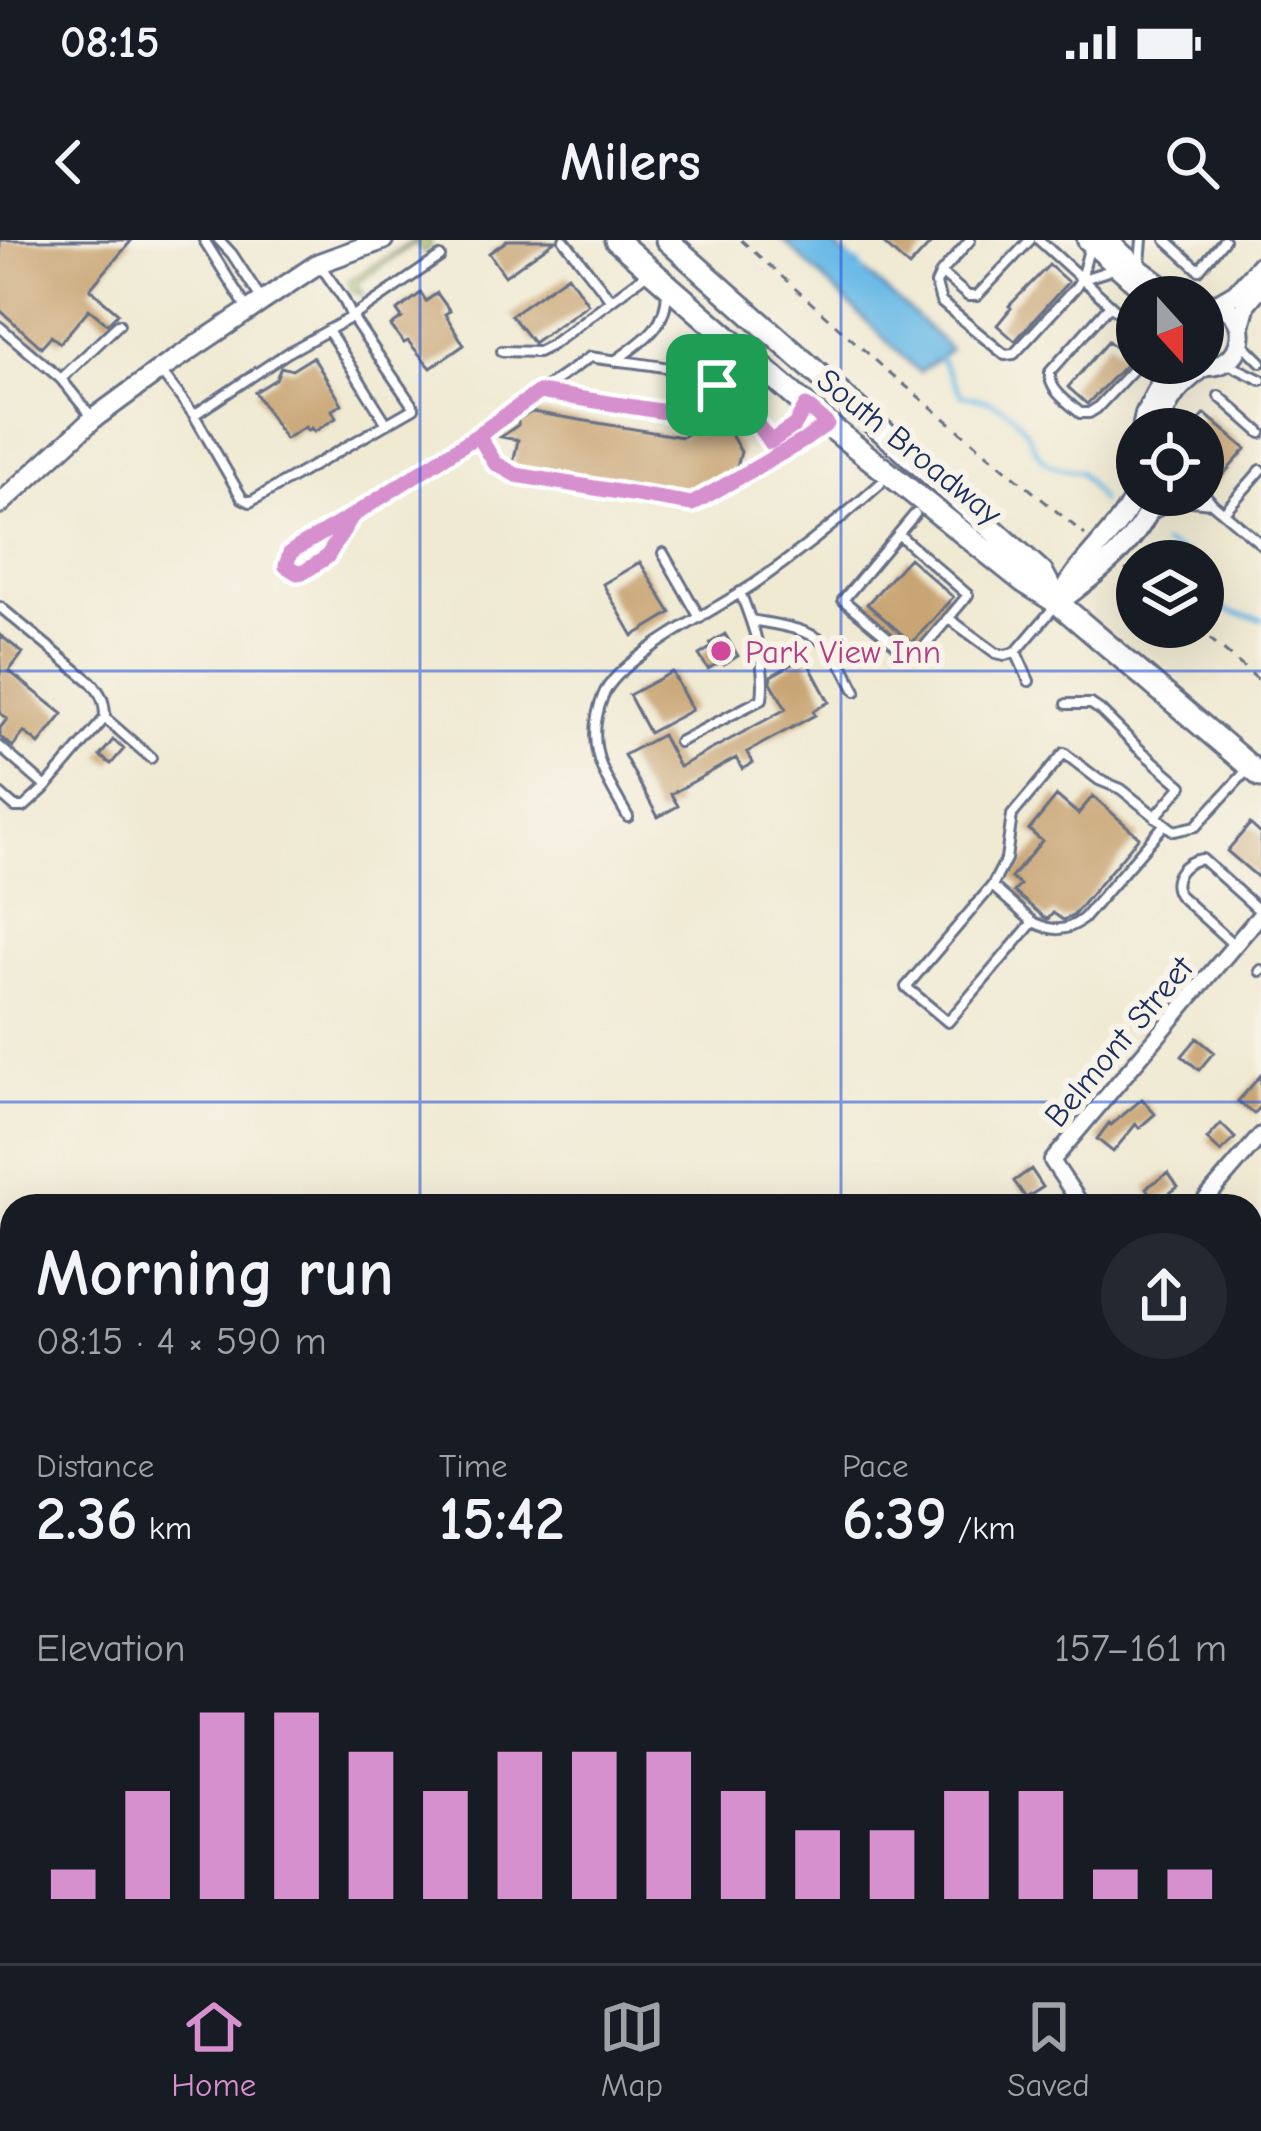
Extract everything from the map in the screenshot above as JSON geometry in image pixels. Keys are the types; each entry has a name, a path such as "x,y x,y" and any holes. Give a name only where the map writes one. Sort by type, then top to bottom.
{"main road":[{"path":"320,263 340,240"},
{"path":"0,504 92,418 160,370 320,263 383,240"},
{"name":"South Broadway","path":"616,240 827,424 1031,587 1058,603 1256,771"},
{"name":"South Broadway","path":"667,240 1042,573 1058,603"},
{"path":"1101,241 1149,276"},
{"path":"1101,241 1126,276"},
{"path":"1224,298 1236,293 1261,265"},
{"path":"1225,363 1233,356 1246,303 1261,285"},
{"path":"1224,310 1236,316 1240,333"},
{"path":"1058,603 1074,572 1122,516"},
{"path":"1058,603 1114,559 1148,517"}],"street":[{"name":"Belmont Street","path":"1074,1194 1052,1161 1261,913"},
{"path":"1209,1194 1261,1135"}],"lane":[{"path":"204,240 256,306"},
{"path":"219,240 232,254 256,306"},
{"path":"564,240 611,300"},
{"path":"970,240 941,272 936,284 941,302 1005,355 1014,354 1081,279 1101,241"},
{"path":"941,272 968,296 977,296 1034,240 1116,310"},
{"path":"1141,270 1142,240"},
{"path":"1166,240 1199,270 1224,240"},
{"path":"194,415 440,257"},
{"path":"160,370 194,415 242,498 250,502 414,408 320,263"},
{"path":"1081,279 1118,269"},
{"path":"502,351 538,352 611,300 659,276 663,318 614,362"},
{"path":"1109,304 1050,372 1049,381 1080,413 1097,408 1119,384"},
{"path":"61,379 119,324"},
{"path":"0,327 61,379 92,418"},
{"path":"328,330 387,424"},
{"path":"1240,333 1261,362"},
{"path":"352,516 327,557 304,572 286,566 290,553 478,435 590,357 700,376 749,413 780,454"},
{"path":"1225,363 1261,380"},
{"path":"539,392 666,412 688,405 717,385"},
{"path":"1219,396 1261,433"},
{"path":"770,442 795,425 806,406"},
{"path":"478,435 495,463 507,472 692,504 827,424"},
{"path":"1259,539 1224,512 1261,470"},
{"path":"628,817 594,749 599,708 618,672 740,592 880,484"},
{"path":"898,534 968,595 919,653 908,654 843,600 898,534 915,514"},
{"path":"663,553 700,618"},
{"path":"679,742 762,699 762,672 740,592"},
{"path":"949,618 1005,655 1016,652 1058,603"},
{"path":"0,608 92,682 105,705 105,718 24,807 15,807 0,794"},
{"path":"751,620 800,630 825,643 856,691"},
{"path":"1016,652 1029,681"},
{"path":"1067,704 1091,704 1100,710 1182,786 1155,817"},
{"path":"105,718 152,758"},
{"path":"0,747 46,788"},
{"path":"1033,922 948,1022 906,987 992,886 1006,859 1012,815 1064,753 1174,831 1196,826 1256,771"},
{"path":"992,886 1033,922 1048,929 1072,928 1164,825"},
{"path":"1234,945 1179,895 1174,880 1180,871 1202,859 1261,913"}],"path":[{"path":"741,240 883,367 1089,538"},
{"path":"1221,648 1261,682"}],"green space":[{"path":"415,240 430,240 430,248 423,252 415,243 357,283 363,295 352,291 349,281"}],"water":[{"path":"783,240 828,240 950,349 919,372"}],"building":[{"path":"0,240 132,240 90,289 118,313 107,324 89,309 60,343 51,336 41,347 0,310"},
{"path":"508,240 556,240 505,276 489,253"},
{"path":"880,240 934,240 909,267"},
{"path":"1049,265 1068,282 1015,341 997,325"},
{"path":"568,275 588,304 533,343 511,315"},
{"path":"421,293 426,301 437,293 464,345 431,368 391,326 402,318 397,311"},
{"path":"1108,341 1116,348 1116,374 1087,404 1068,387"},
{"path":"313,357 342,404 332,410 336,418 314,432 305,427 285,439 255,392 276,379 281,367 292,370"},
{"path":"532,412 682,437 719,414 741,452 736,470 690,495 519,467 513,464 518,440 501,437"},
{"path":"1224,430 1246,449 1224,474"},
{"path":"909,558 953,597 912,643 867,604"},
{"path":"640,562 671,613 633,636 603,584"},
{"name":"Park View Inn","path":"725,634 738,656 708,669 699,655"},
{"path":"0,635 23,653 9,671 63,714 39,744 24,732 13,747 0,737 7,719 0,713"},
{"path":"805,657 829,702 813,711 815,715 747,752 753,763 742,769 736,758 671,794 678,806 658,817 624,755 662,735 679,767 786,709 771,676"},
{"path":"672,672 692,710 649,733 629,695"},
{"path":"113,740 124,749 111,764 100,756"},
{"path":"1057,796 1078,814 1093,796 1139,837 1073,916 1063,920 1053,913 1045,918 1014,892 1020,885 1011,878 1042,841 1029,830"},
{"path":"1250,824 1261,834 1261,880 1227,851"},
{"path":"1197,1038 1214,1052 1199,1070 1182,1056"},
{"path":"1261,1075 1261,1106 1254,1114 1238,1101"},
{"path":"1142,1099 1155,1114 1139,1128 1136,1124 1113,1152 1097,1139 1109,1123"},
{"path":"1221,1124 1235,1138 1221,1152 1207,1139"},
{"path":"1031,1169 1043,1187 1023,1194 1014,1181"},
{"path":"1168,1173 1178,1187 1168,1194 1150,1194 1146,1188"}],"waterway":[{"path":"847,259 859,264 864,275"},
{"path":"937,353 962,395 1011,413 1044,460 1080,472 1101,501"},
{"path":"1224,609 1261,619"}],"place":[{"name":"Park View Inn","path":"721,651"}],"route":[{"path":"717,385 688,405 666,412 539,392 352,516 336,547 316,566 297,573 286,566 297,548 352,516 478,435 495,463 516,475 692,504 827,424 806,406 795,425 770,442 749,413 717,385"}]}
